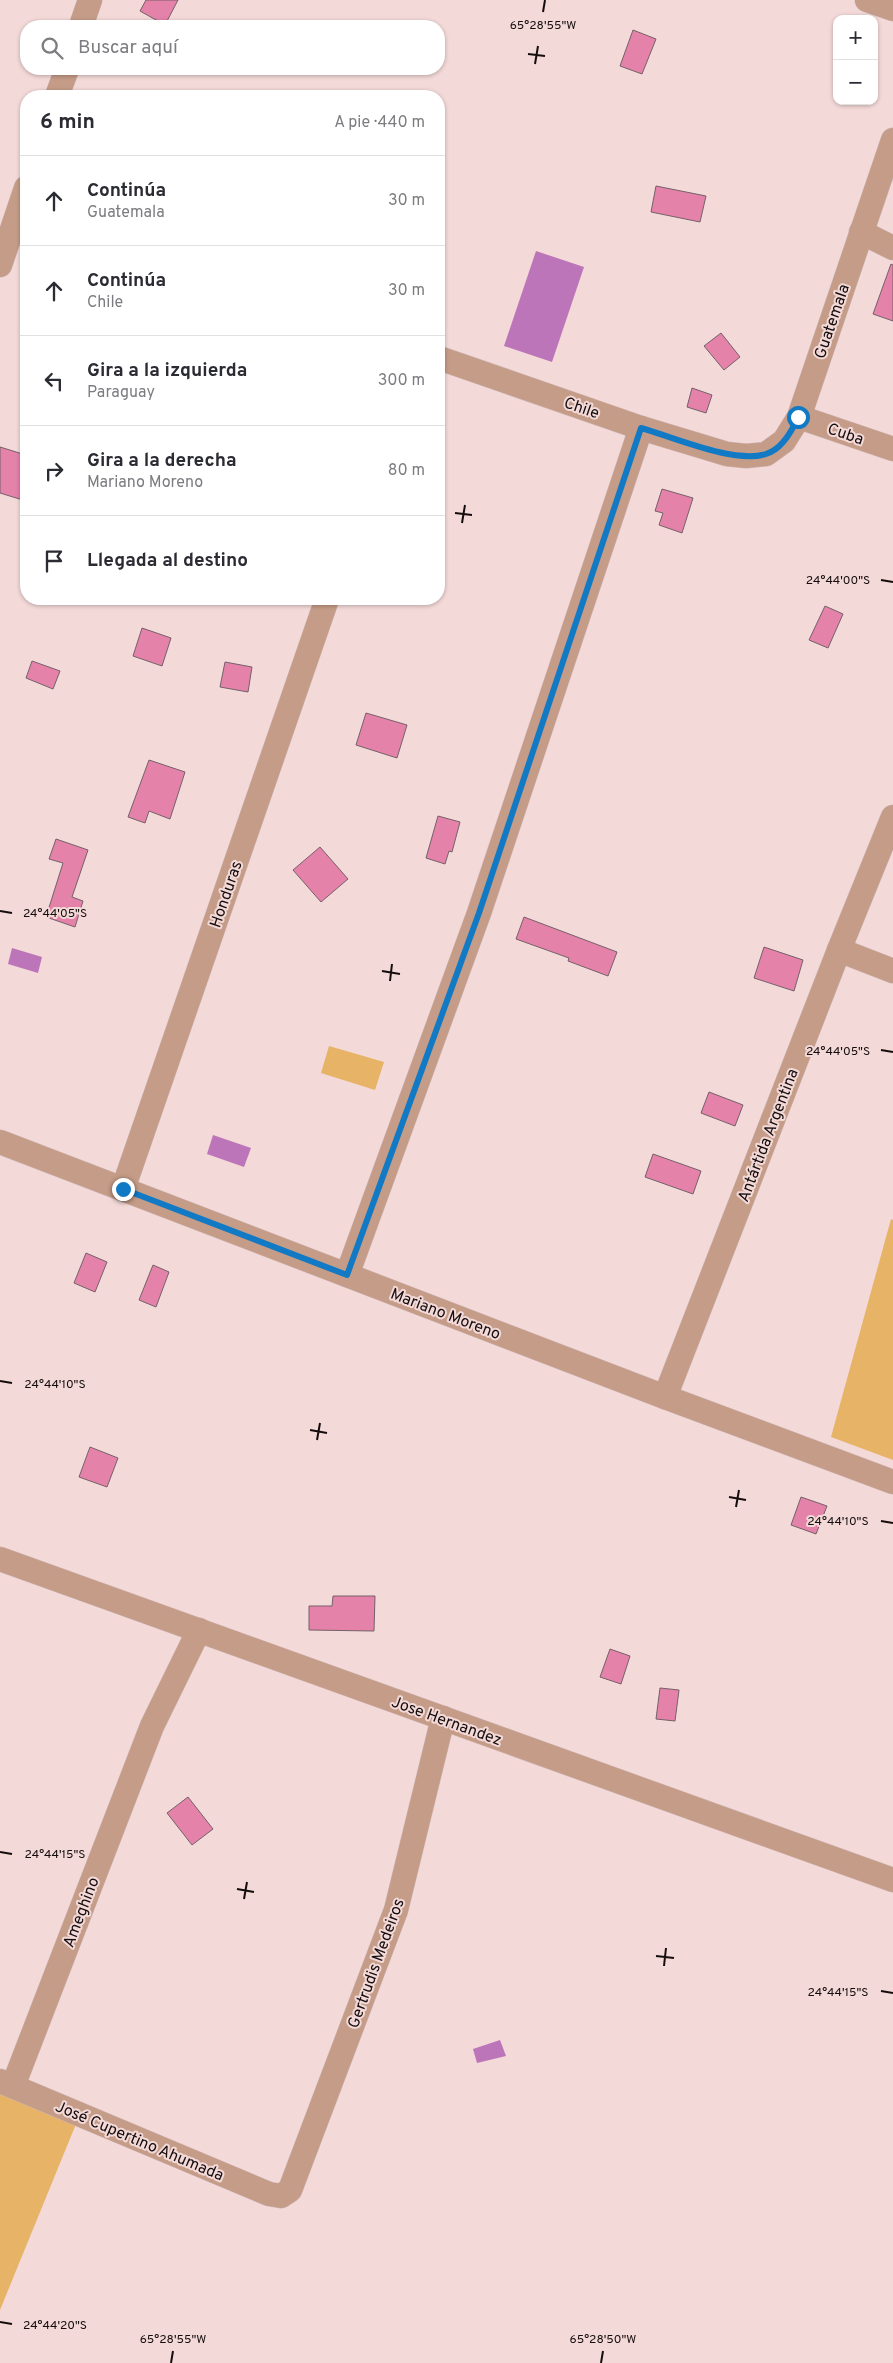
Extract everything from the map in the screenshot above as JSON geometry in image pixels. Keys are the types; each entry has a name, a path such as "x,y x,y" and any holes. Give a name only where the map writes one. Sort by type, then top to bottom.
{"street":[{"path":"83,20 90,0"},
{"path":"867,0 893,9"},
{"path":"59,90 65,75"},
{"name":"Guatemala","path":"727,454 746,456 766,454 784,441 798,417 893,140"},
{"path":"0,265 20,206"},
{"path":"861,232 893,248"},
{"name":"Chile","path":"445,360 641,428 727,454"},
{"name":"Cuba","path":"798,417 893,449"},
{"path":"347,1275 479,913 641,428"},
{"name":"Honduras","path":"123,1189 325,605"},
{"name":"Antártida Argentina","path":"665,1397 839,950 893,817"},
{"path":"839,950 893,971"},
{"name":"Mariano Moreno","path":"0,1142 665,1397 893,1482"},
{"name":"Jose Hernandez","path":"0,1559 893,1880"},
{"name":"Ameghino","path":"7,2083 152,1726 199,1630"},
{"name":"Gertrudis Medeiros","path":"281,2196 290,2190 396,1910 443,1718"},
{"name":"José Cupertino Ahumada","path":"7,2083 260,2190 281,2196"}],"shaded area":[{"path":"536,251 584,267 552,362 504,346"},
{"path":"12,948 42,957 38,973 8,964"},
{"path":"329,1046 384,1062 375,1090 321,1073"},
{"path":"213,1135 251,1148 244,1167 207,1154"},
{"path":"891,1219 893,1220 893,1460 831,1437"},
{"path":"500,2040 506,2056 477,2063 473,2049"},
{"path":"0,2093 76,2124 0,2310"}],"building":[{"path":"146,0 178,0 168,20 156,20 140,11"},
{"path":"633,30 656,39 642,74 620,66"},
{"path":"656,186 706,196 700,222 651,212"},
{"path":"891,264 893,265 893,321 873,314"},
{"path":"721,333 740,357 724,370 704,346"},
{"path":"692,388 712,395 706,413 687,407"},
{"path":"0,447 20,453 20,499 0,493"},
{"path":"662,489 693,498 682,533 659,525 663,513 655,511"},
{"path":"825,606 843,614 828,648 809,640"},
{"path":"142,628 171,638 162,666 133,656"},
{"path":"32,661 60,671 53,689 26,678"},
{"path":"225,662 252,667 248,692 220,687"},
{"path":"366,713 407,725 397,758 356,745"},
{"path":"149,760 185,772 170,819 149,811 145,823 128,817"},
{"path":"438,816 460,822 452,852 449,851 445,864 426,858"},
{"path":"56,839 88,850 72,897 83,901 75,927 46,917 63,863 49,859"},
{"path":"320,847 348,879 321,902 293,870"},
{"path":"524,917 617,952 608,976 568,961 569,958 516,939"},
{"path":"764,947 803,960 794,991 754,978"},
{"path":"709,1092 743,1105 735,1126 701,1113"},
{"path":"653,1154 701,1171 693,1194 645,1177"},
{"path":"86,1253 107,1262 95,1292 74,1283"},
{"path":"153,1265 169,1272 156,1307 139,1300"},
{"path":"90,1447 118,1458 107,1487 79,1477"},
{"path":"801,1497 827,1506 816,1534 791,1525"},
{"path":"333,1596 375,1596 374,1631 309,1630 309,1606 332,1606"},
{"path":"610,1649 630,1656 621,1684 600,1677"},
{"path":"660,1688 679,1690 675,1721 656,1719"},
{"path":"188,1797 213,1829 192,1845 167,1813"}],"route":[{"path":"123,1189 347,1275 479,913 641,428 727,454 746,456 766,454 775,448 784,441 798,417"}]}
